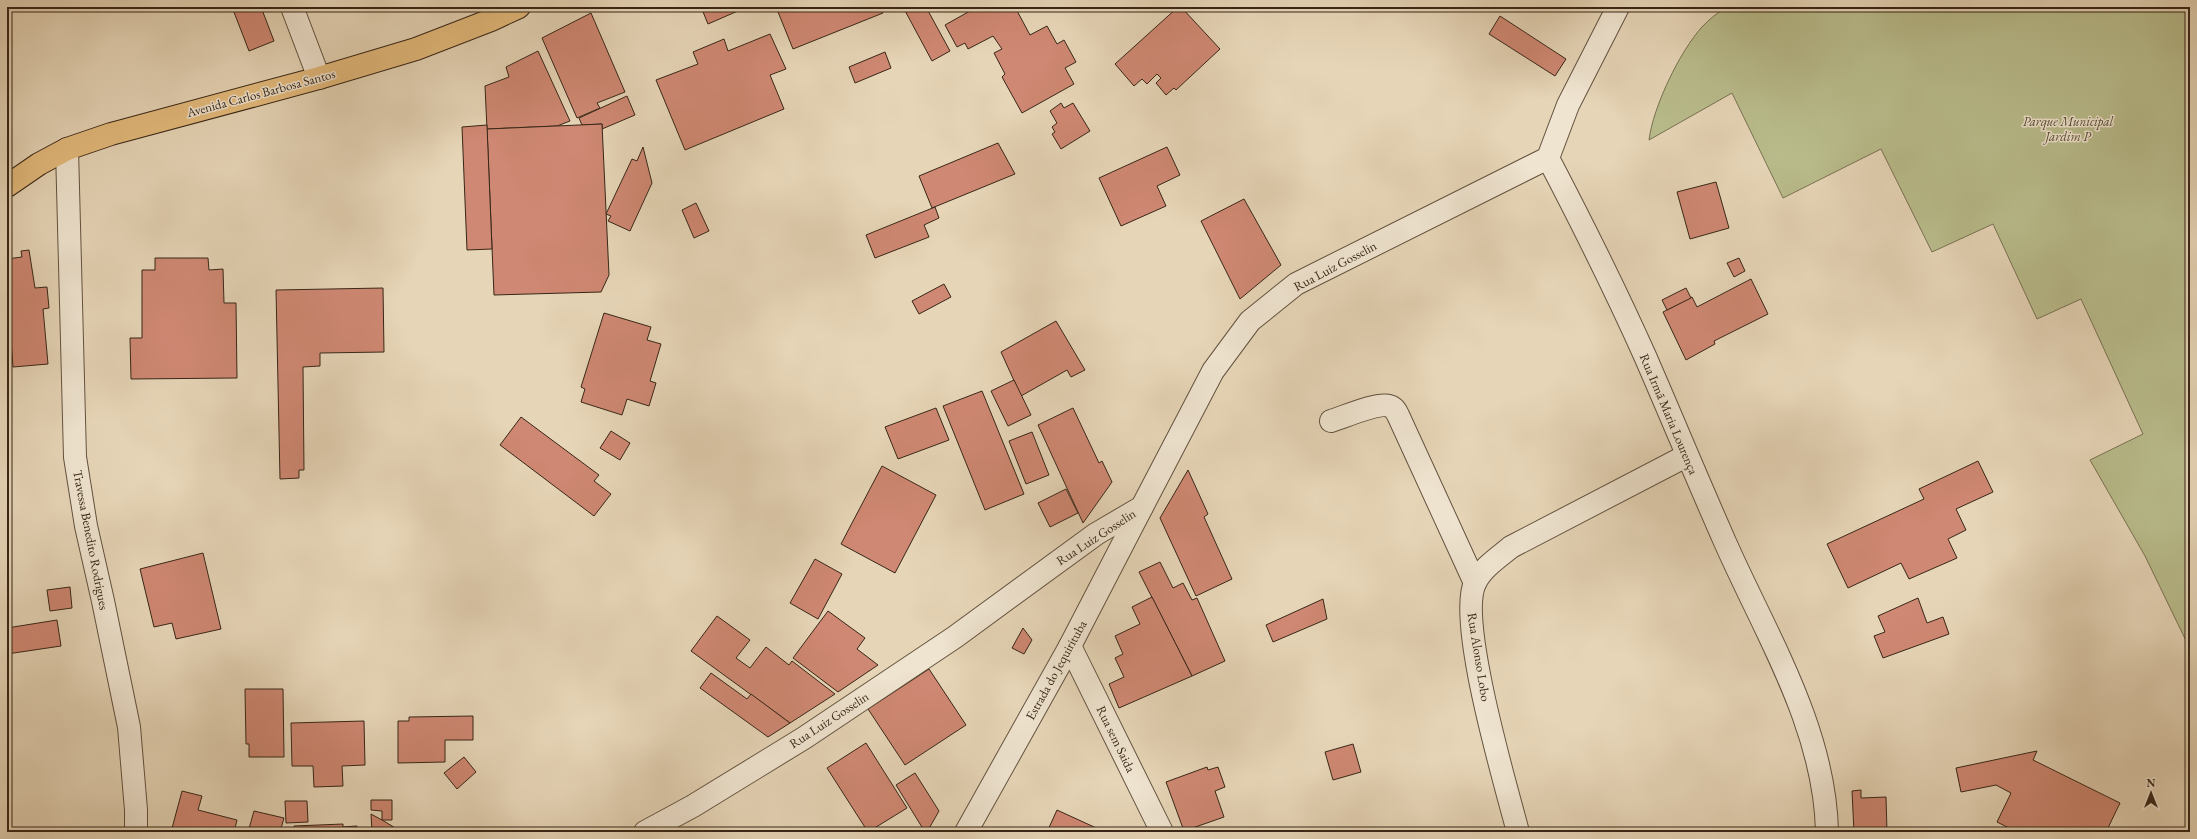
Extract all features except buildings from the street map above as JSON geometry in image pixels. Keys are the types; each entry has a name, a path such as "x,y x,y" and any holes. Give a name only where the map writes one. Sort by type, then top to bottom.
{"main road":[{"name":"Avenida Carlos Barbosa Santos","path":"7,186 39,164 68,149 111,134 319,78 416,49 492,20 519,7"}],"street":[{"path":"292,7 319,78"},
{"path":"1548,158 1568,105 1618,7"},
{"name":"Travessa Benedito Rodrigues","path":"68,149 75,457 86,526 104,601 129,726 136,810 136,832"},
{"name":"Rua Irmã Maria Lourença","path":"1548,158 1583,226 1644,355 1686,456 1733,560 1773,643 1802,712 1815,758 1826,808 1827,832"},
{"name":"Rua Luiz Gosselin","path":"645,832 693,806 804,738 955,637 1096,534 1142,507 1213,371 1250,321 1296,284 1548,158"},
{"path":"1331,421 1377,406 1388,405 1393,408 1398,415 1475,583"},
{"name":"Rua Alonso Lobo","path":"1518,832 1481,682 1473,630 1472,605 1475,583 1491,562 1511,547 1686,456"},
{"name":"Estrada do Jequirituba","path":"966,832 1070,646 1142,507"},
{"name":"Rua sem Saida","path":"1070,646 1162,832"}],"green space":[{"name":"Parque Municipal Jardim P","path":"1726,7 2190,7 2190,649 2145,556 2090,460 2143,434 2081,299 2037,319 1993,224 1932,252 1881,149 1783,198 1732,93 1649,140 1656,112 1662,96 1685,50 1702,27"}]}
